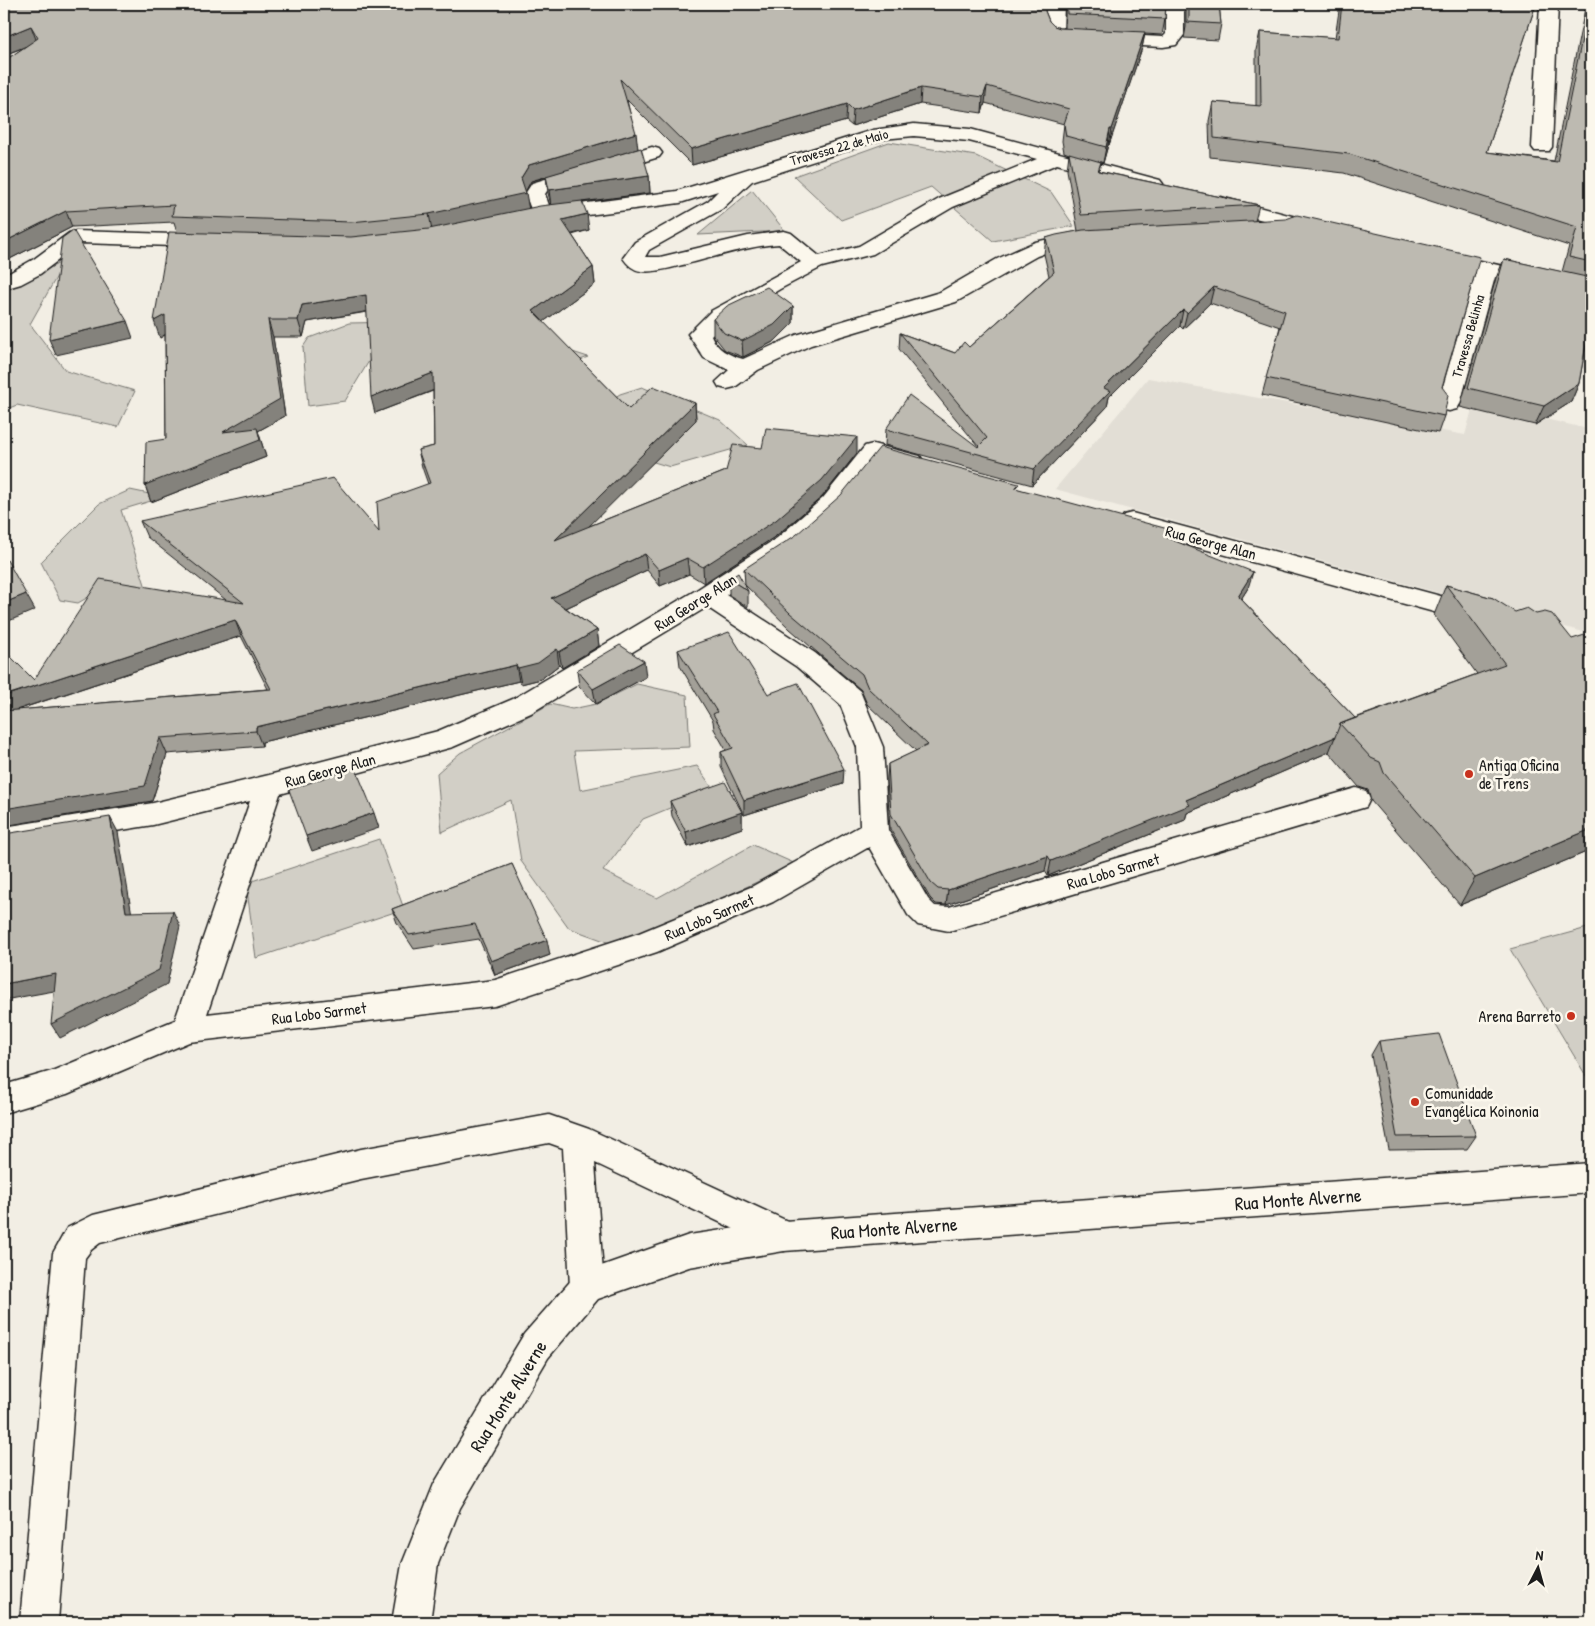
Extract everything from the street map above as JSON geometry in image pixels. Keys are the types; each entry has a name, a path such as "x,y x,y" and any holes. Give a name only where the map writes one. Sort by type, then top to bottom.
{"street":[{"path":"1054,4 1054,32 1058,37 1164,42 1170,41 1175,35 1175,4"},
{"path":"1542,147 1550,4"},
{"name":"Travessa 22 de Maio","path":"652,153 539,187 534,194 533,217 680,197 880,134 907,129 940,130 970,135 1170,189"},
{"path":"744,367 724,361 705,349 700,334 719,316 773,284 815,264 866,250 946,203 1056,158"},
{"path":"748,175 715,205 642,246 633,258 642,265 662,264 724,246 763,238 784,237 815,264"},
{"path":"1199,197 1342,235"},
{"path":"1238,229 1313,228"},
{"path":"4,283 16,279 47,261 76,237 226,242"},
{"path":"727,382 744,367 817,335 907,312 952,296 1016,256 1065,239 1104,237"},
{"path":"1419,253 1591,292"},
{"name":"Travessa Belinha","path":"1449,404 1487,269"},
{"name":"Rua George Alan","path":"4,838 153,814 444,740 522,706 707,595 786,544 831,504 873,452 938,469"},
{"name":"Rua George Alan","path":"1106,514 1496,620"},
{"path":"707,595 806,660 851,698 870,747 874,831"},
{"path":"187,1029 269,786"},
{"name":"Rua Lobo Sarmet","path":"4,1098 56,1084 187,1029 495,993 647,943 763,894 874,831 918,907 928,917 949,919 1356,799"},
{"path":"40,1622 69,1253 79,1239 93,1230 362,1164 550,1129 578,1139 784,1236"},
{"path":"578,1139 587,1287"},
{"name":"Rua Monte Alverne","path":"411,1622 420,1564 447,1497 536,1346 587,1287 690,1251 784,1236 1591,1178"}],"shaded area":[{"path":"889,142 976,156 1051,192 1074,226 993,241 931,187 841,220 794,176"},
{"path":"752,190 785,231 698,235"},
{"path":"69,258 86,269 57,276 30,324 66,371 135,391 118,427 17,405 4,410 4,292"},
{"path":"400,322 557,347 588,357 553,371 586,415 620,394 642,387 720,420 748,445 670,467 615,450 372,356 345,401 308,406 303,347 309,338 349,323"},
{"path":"1148,378 1465,435 1474,402 1588,429 1591,410 1591,634 1055,489"},
{"path":"130,490 164,497 121,510 148,594 104,588 78,603 60,600 41,562 99,504"},
{"path":"637,684 687,695 690,747 574,751 580,790 697,766 714,790 643,819 603,871 657,898 753,845 796,864 618,946 569,928 521,861 511,800 442,832 437,773 460,753 550,704 572,709 596,704"},
{"path":"379,839 404,909 256,958 246,883"},
{"name":"Arena Barreto","path":"1591,927 1591,1084 1510,949"}],"building":[{"path":"4,4 1046,4 1045,11 1049,21 1054,26 1060,28 1145,32 1112,129 1110,129 1106,147 1066,136 1064,124 1069,109 987,86 983,97 921,88 853,110 847,104 691,149 620,79 636,133 529,165 521,178 526,193 429,214 351,222 172,216 174,205 66,211 4,242 4,61 38,38 31,26 4,37"},
{"path":"1067,4 1166,4 1165,19 1067,14"},
{"path":"1189,4 1219,4 1221,24 1187,22 1189,19"},
{"path":"1342,4 1536,4 1487,152 1557,162 1589,4 1591,4 1591,262 1569,257 1577,227 1349,154 1214,138 1213,102 1261,106 1260,32 1338,38"},
{"path":"641,148 649,176 549,190 546,176"},
{"path":"1069,153 1101,162 1098,171 1259,205 1081,215"},
{"path":"582,201 587,214 562,220 593,267 533,311 629,409 653,386 695,403 555,540 726,471 733,445 762,448 766,428 857,437 822,480 776,520 703,567 687,558 659,570 645,554 551,598 597,630 559,652 557,649 538,663 518,668 516,665 256,727 256,731 160,738 145,786 4,809 4,711 271,689 235,620 4,696 4,650 34,680 100,579 244,603 140,521 333,478 379,532 377,502 430,483 418,450 434,446 433,373 371,397 366,295 302,305 298,320 268,320 280,399 223,432 257,428 260,440 145,485 146,442 166,439 165,315 154,321 169,232 351,237 429,229 540,206"},
{"path":"1297,215 1480,257 1442,387 1448,395 1444,416 1266,378 1285,311 1214,287 1187,313 1183,310 1104,388 1110,391 1034,469 886,429 909,395 978,447 987,438 900,333 955,353 964,342 969,347 1054,272 1046,238 1083,230 1286,219"},
{"path":"73,230 127,321 49,339 62,238"},
{"path":"1504,259 1591,278 1591,324 1579,383 1544,406 1468,388"},
{"path":"767,287 793,306 774,325 742,341 724,333 713,319 727,306"},
{"path":"880,447 1019,484 1015,488 1168,529 1165,537 1253,572 1238,596 1355,718 1340,724 1335,737 1186,800 1190,805 1051,861 1048,856 948,890 938,889 931,883 891,814 888,764 928,745 868,688 862,674 790,613 744,569 796,535 841,495"},
{"path":"7,560 26,594 4,603 4,561"},
{"path":"738,573 748,591 729,579"},
{"name":"Antiga Oficina de Trens","path":"1446,585 1493,598 1515,612 1527,608 1536,614 1545,612 1552,614 1572,639 1591,633 1591,829 1475,878 1384,773 1380,762 1371,758 1340,724 1505,664"},
{"path":"729,632 768,694 798,683 844,769 744,800 721,752 733,748 713,714 717,712 678,650"},
{"path":"620,645 644,661 593,689 577,670"},
{"path":"355,767 374,813 306,836 289,790"},
{"path":"725,782 742,812 686,832 670,801"},
{"path":"110,817 126,912 173,911 159,970 51,1024 56,974 4,984 4,834"},
{"path":"512,864 547,940 491,961 475,924 409,935 392,909"},
{"name":"Comunidade Evangélica Koinonia","path":"1439,1034 1476,1136 1397,1137 1379,1041"}],"place":[{"name":"Antiga Oficina de Trens","path":"1469,774"},
{"name":"Arena Barreto","path":"1571,1016"},
{"name":"Comunidade Evangélica Koinonia","path":"1415,1102"}]}
